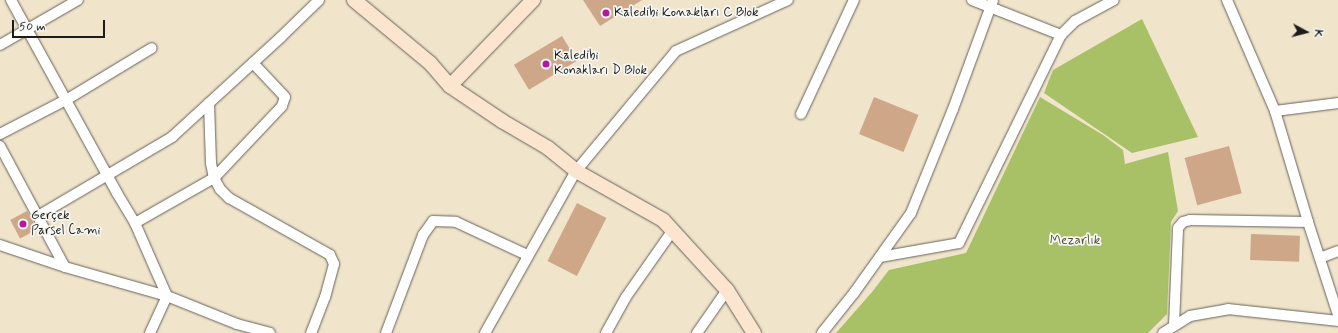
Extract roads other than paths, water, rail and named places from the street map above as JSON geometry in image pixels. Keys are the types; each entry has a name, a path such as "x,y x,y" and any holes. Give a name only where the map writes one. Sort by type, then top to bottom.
{"street":[{"path":"11,0 107,176 135,223 167,296 150,333"},
{"path":"0,45 26,28 78,0"},
{"path":"38,216 172,138 319,0"},
{"path":"354,0 430,63 450,86 502,121 548,148 576,171 663,220 727,290 754,333"},
{"path":"450,86 533,0"},
{"path":"485,333 527,255 576,171 676,51 788,0"},
{"path":"801,114 854,0"},
{"path":"972,0 992,4 1061,36"},
{"path":"880,257 959,243 1061,36 1074,22 1114,0"},
{"path":"1230,2 1275,111 1308,222 1338,315"},
{"path":"822,333 854,293 910,213 953,109 992,4"},
{"path":"0,134 66,100 152,48"},
{"path":"135,223 214,178 282,106 284,97 253,63"},
{"path":"209,103 211,164 214,178 220,189 229,198 330,256 334,264 331,278 311,333"},
{"path":"1275,111 1338,103"},
{"path":"0,146 65,267"},
{"path":"1174,325 1178,228 1183,222 1190,220 1308,222"},
{"path":"386,333 423,235 433,221 456,222 527,255"},
{"path":"606,333 626,298 673,230"},
{"path":"0,245 65,267 167,296 237,324 270,333"},
{"path":"1320,258 1338,251"},
{"path":"697,333 727,290"},
{"path":"1163,333 1190,316 1228,309 1338,321"}],"place":[{"name":"Kaledibi Konakları C Blok","path":"606,13"},
{"name":"Kaledibi Konakları D Blok","path":"546,64"},
{"name":"Gerçek Parsel Cami","path":"23,224"}],"park label":[{"name":"Mezarlık","path":"1075,241"}]}
